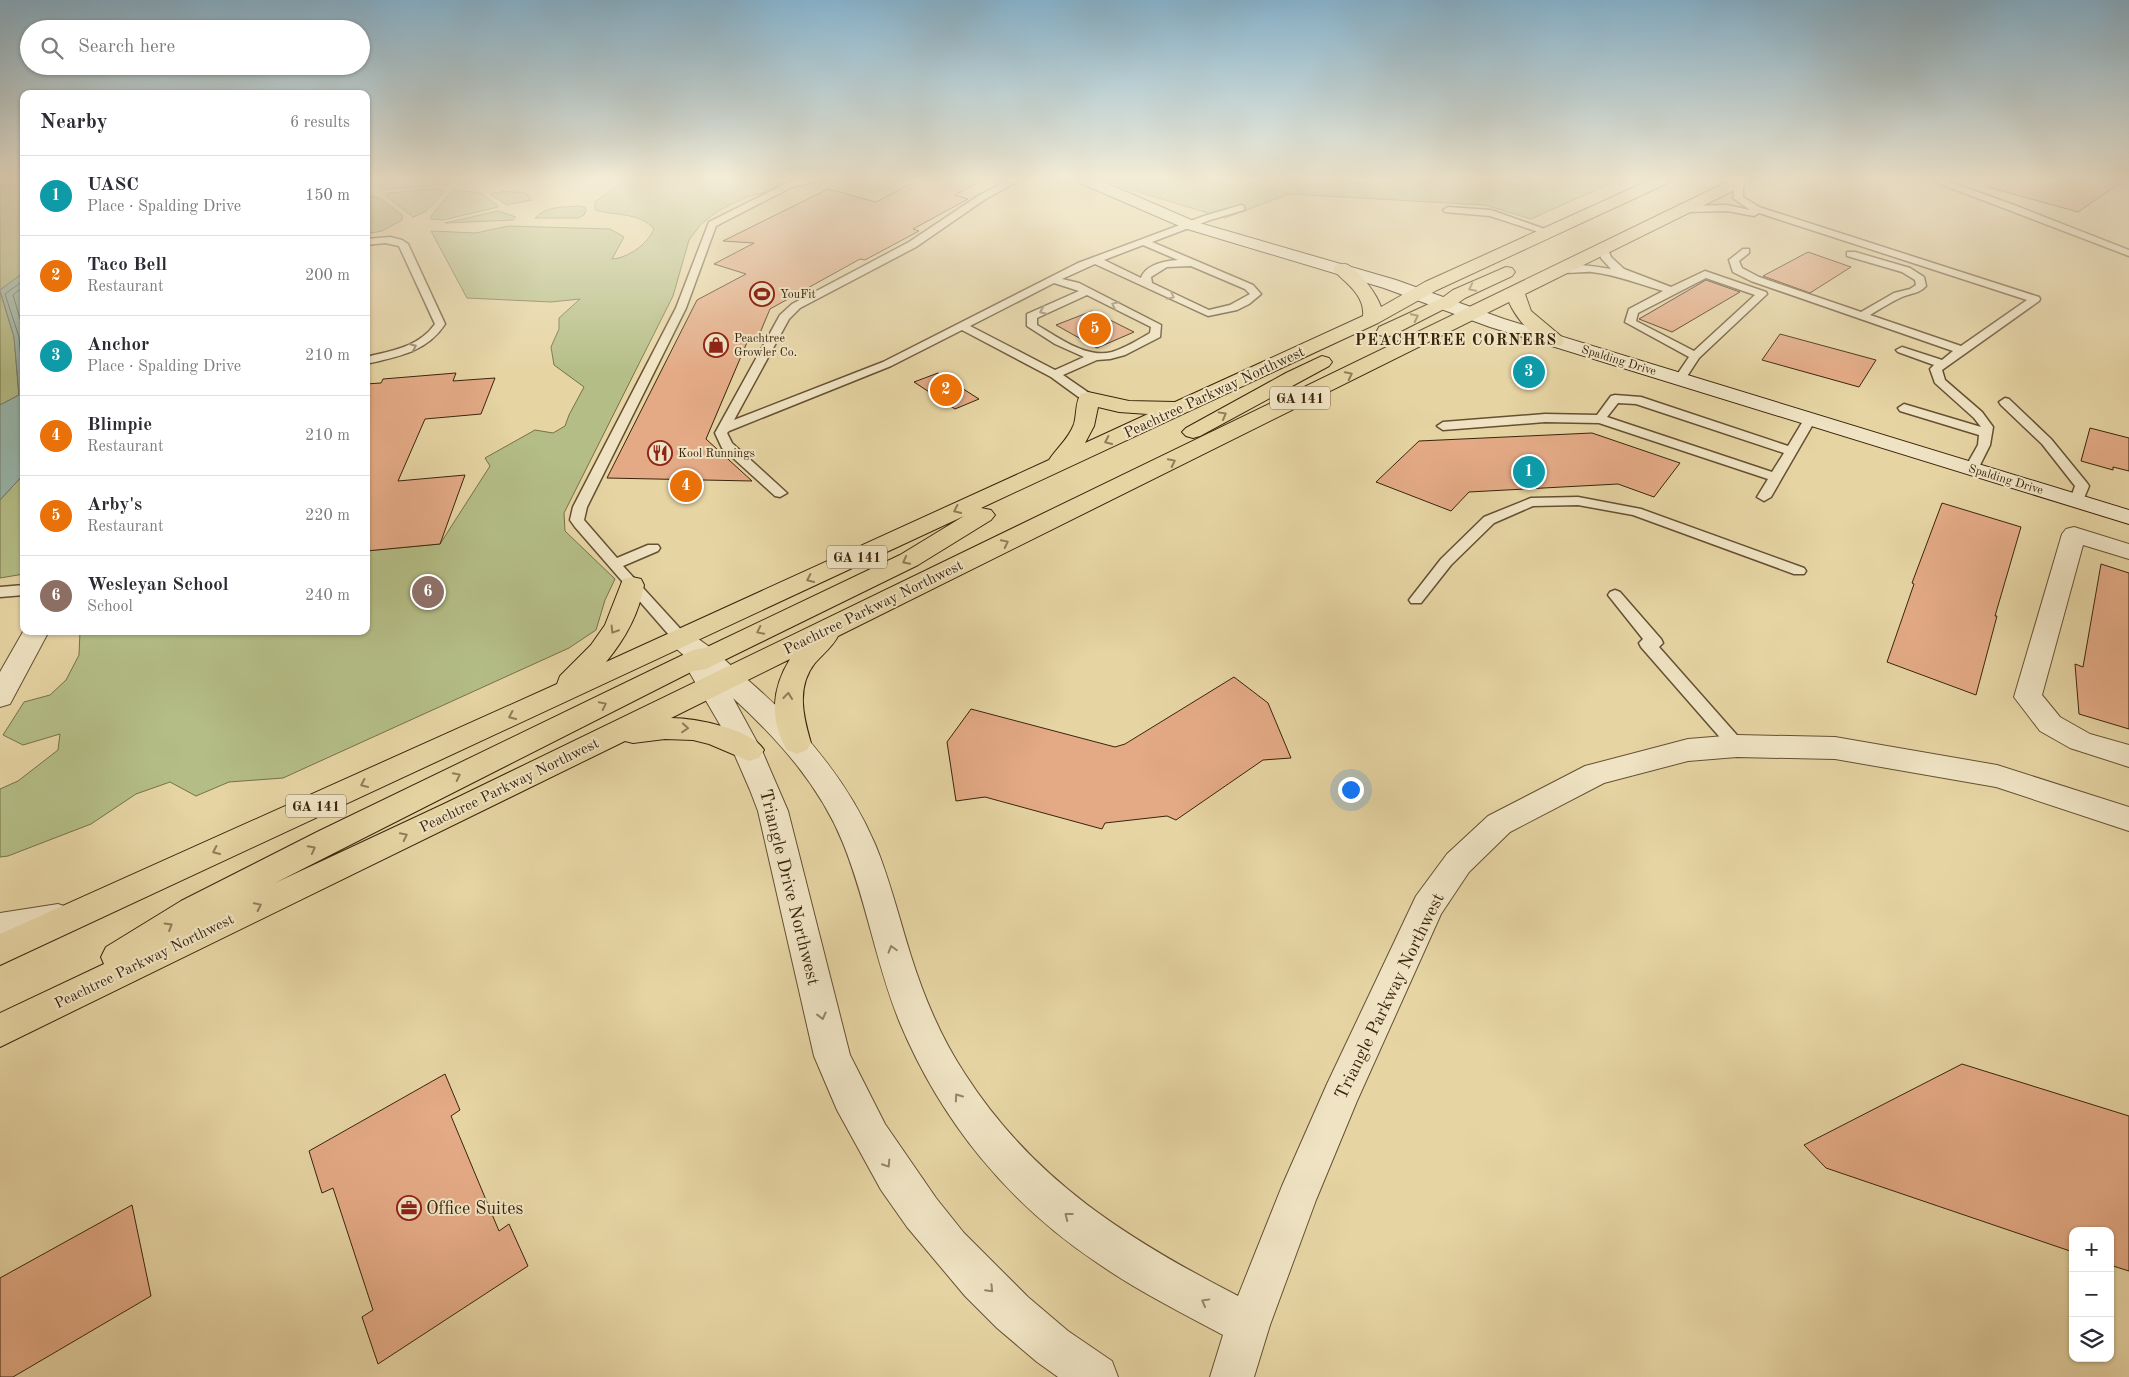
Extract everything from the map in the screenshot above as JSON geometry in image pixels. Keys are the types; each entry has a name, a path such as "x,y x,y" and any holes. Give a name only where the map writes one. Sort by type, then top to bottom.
{"highway":[{"name":"Peachtree Parkway Northwest","path":"1044,470 1372,319 1431,286 1520,244"},
{"name":"Peachtree Parkway Northwest","path":"12,1025 835,626 1614,244"},
{"path":"1128,483 1154,454 1292,376 1522,264"},
{"path":"1342,270 1370,298 1374,311 1372,319"},
{"path":"1516,292 1521,311 1556,341"},
{"path":"12,1025 193,911 401,803 696,655 909,560 977,519 1044,470 1072,446 1085,426 1088,415 1088,398 1118,407 1138,409 1184,406"},
{"path":"556,696 602,650 625,612 632,585"},
{"path":"797,743 789,720 787,700 790,682 817,644 835,626"},
{"name":"GA 141","path":"0,950 556,696 696,655"},
{"path":"602,739 652,729 677,727 717,734 750,750"}],"street":[{"name":"Spalding Drive","path":"1255,244 1417,294 1556,341 2129,516"},
{"path":"2129,552 2074,534 2028,696 2050,724 2080,741 2129,756"},
{"path":"0,664 24,635"},
{"path":"0,697 34,635"},
{"name":"Triangle Drive Northwest","path":"696,655 720,682 780,724 797,743 837,800 853,830 871,876 911,1006 932,1052 952,1088 980,1128 1016,1169 1052,1204 1092,1236 1159,1276 1248,1325"},
{"name":"Triangle Drive Northwest","path":"720,682 750,750 773,812 832,1056 866,1129 887,1165 912,1200 964,1263 1001,1301 1047,1342 1096,1377"},
{"name":"Triangle Parkway Northwest","path":"1232,1377 1248,1325 1296,1200 1340,1097 1428,906 1458,863 1499,824 1595,774 1688,750 1737,746 1835,748 1997,776 2129,819"},
{"path":"0,927 75,916"}],"lane":[{"path":"370,360 416,346 436,334 440,324 403,244"},
{"path":"696,655 632,585 577,520 580,506 681,308 705,244"},
{"path":"780,493 726,445 721,433 784,316 796,306 912,244"},
{"path":"724,428 886,364 1052,280 1095,260 1137,244"},
{"path":"1095,260 1208,313 1220,312 1249,301 1256,294 1249,287 1148,244"},
{"path":"1853,244 2035,298 1936,370 1939,381 1978,415 1987,427 1984,445 1972,468"},
{"path":"2107,244 2129,253"},
{"path":"1604,249 1608,262 1630,276"},
{"path":"1734,260 1746,251"},
{"path":"1851,254 1899,267 1920,279 1921,286 1914,291 1899,287 1894,274 1851,254"},
{"path":"1734,260 1736,270 1755,279 1962,351"},
{"path":"1734,260 1761,270"},
{"path":"1147,285 1146,276 1155,268 1175,262 1195,264"},
{"path":"1563,269 1591,270 1630,276 1672,291"},
{"path":"1680,379 1695,356 1762,294 1705,274 1633,311 1630,322 1695,356"},
{"path":"1052,280 1075,285 1156,325 1156,335 1110,356 1095,356 1079,352 1032,326 1031,316 1087,291"},
{"path":"1863,315 1875,308 1899,287"},
{"path":"1858,303 1875,308"},
{"path":"962,326 1054,375 1088,398"},
{"path":"1902,350 1943,364"},
{"path":"1054,375 1095,356"},
{"path":"1600,418 1615,399 1637,400 1792,451"},
{"path":"2005,402 2028,421 2068,466 2082,486 2077,500"},
{"path":"1904,408 1986,432"},
{"path":"1443,426 1546,418 1600,418 1776,477"},
{"path":"1764,497 1810,419"},
{"path":"1416,600 1446,562 1489,520 1531,502 1578,501 1636,512 1799,571"},
{"path":"615,564 652,548"},
{"path":"0,592 20,590"},
{"path":"1615,595 1651,643 1737,746"}],"green space":[{"path":"0,244 20,244 20,276 0,290"},
{"path":"438,244 620,244 612,259 631,253 642,245 688,244 673,296 564,513 565,531 615,579 605,600 596,630 569,648 283,778 229,782 196,796 170,782 136,794 91,824 8,856 0,857 0,789 18,781 58,750 60,734 23,745 3,735 24,702 50,695 66,680 79,655 80,635 370,635 370,551 440,544 490,466 485,458 535,430 553,433 565,426 584,387 554,365 551,347 559,329 559,318 580,299 551,302 467,298"},
{"path":"0,292 14,337 19,395 0,405"},
{"path":"20,478 20,575 0,578 0,500"}],"water":[{"path":"19,276 20,478 0,500 0,405 19,395 14,337 0,290"}],"building":[{"path":"752,244 894,244 865,260 860,259 770,309 757,340 748,340 706,439 752,481 607,478 697,300 746,274 714,264"},
{"path":"1808,252 1851,267 1810,293 1763,276"},
{"path":"1706,280 1740,292 1672,332 1639,319"},
{"path":"1092,311 1134,332 1097,348 1056,325"},
{"path":"1780,334 1876,360 1859,387 1762,360"},
{"path":"456,373 453,381 495,378 481,414 425,419 398,481 465,475 440,544 370,551 370,384 381,383 383,379"},
{"path":"938,373 979,399 955,409 914,382"},
{"path":"2090,428 2129,438 2129,471 2113,467 2113,470 2081,461"},
{"path":"1592,433 1680,463 1654,497 1618,484 1469,492 1451,511 1376,482 1419,441"},
{"path":"1942,503 2021,527 1995,616 1997,616 1976,695 1887,662 1914,584 1912,583"},
{"path":"2101,564 2129,573 2129,729 2079,714 2075,664 2083,667"},
{"path":"1234,677 1268,703 1291,758 1263,760 1176,820 1167,816 1105,823 1102,829 985,797 956,801 947,742 971,709 1115,747 1125,744"},
{"path":"1962,1064 2129,1116 2129,1271 2114,1266 2114,1227 2069,1227 2069,1251 1826,1168 1804,1145"},
{"path":"445,1074 460,1110 451,1116 499,1231 509,1224 528,1266 378,1364 362,1317 373,1310 333,1188 322,1193 309,1151"},
{"path":"132,1205 151,1296 13,1377 0,1377 0,1278"}],"place":[{"name":"YouFit","path":"762,294"},
{"name":"Arby's","path":"1095,329"},
{"name":"Peachtree Growler Co.","path":"716,345"},
{"name":"Anchor","path":"1529,372"},
{"name":"Taco Bell","path":"946,390"},
{"name":"Kool Runnings","path":"660,453"},
{"name":"UASC","path":"1529,472"},
{"name":"Blimpie","path":"686,486"},
{"name":"Wesleyan School","path":"428,592"},
{"name":"Office Suites","path":"409,1208"}],"district":[{"name":"PEACHTREE CORNERS","path":"1456,339"}]}
